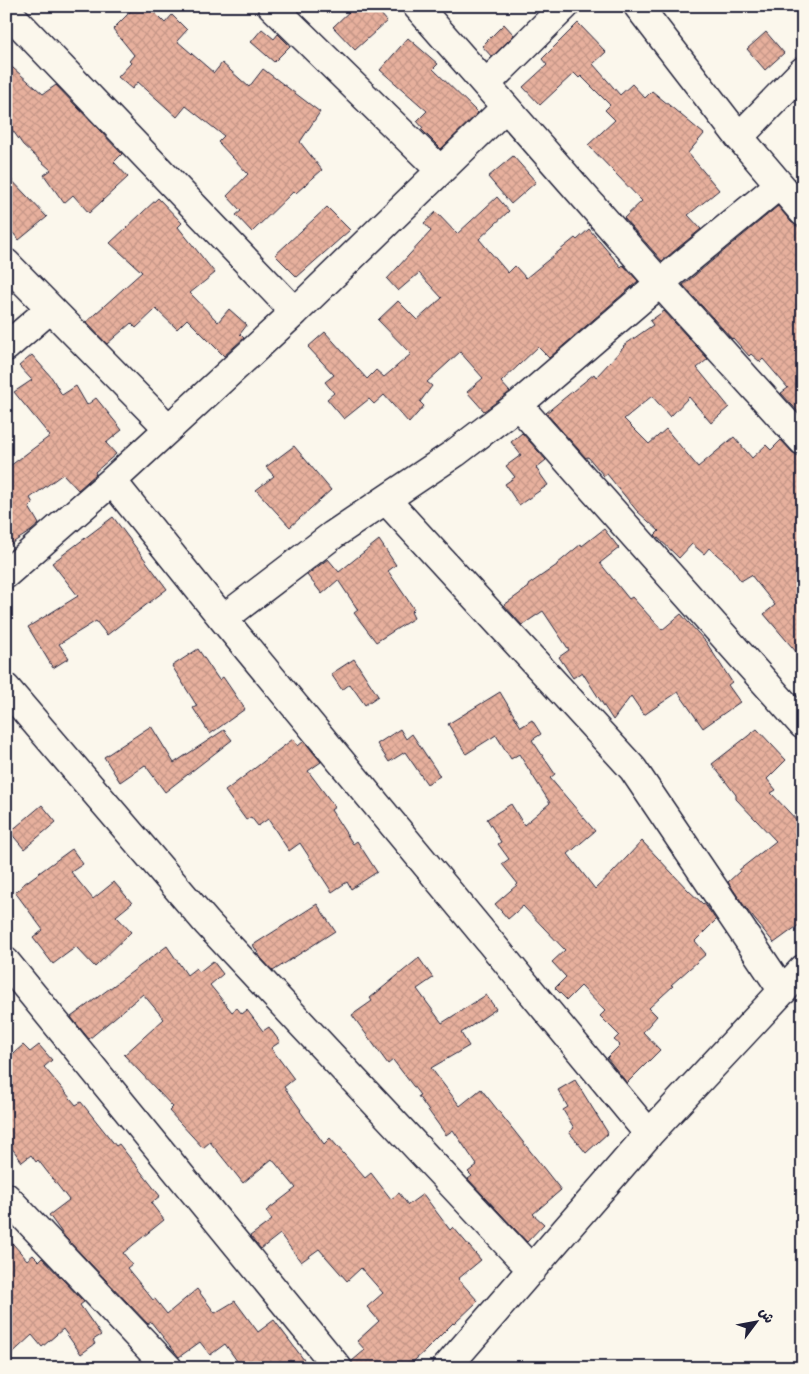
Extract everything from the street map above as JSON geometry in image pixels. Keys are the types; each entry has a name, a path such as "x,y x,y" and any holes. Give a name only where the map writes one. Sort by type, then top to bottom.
{"street":[{"path":"272,6 440,170"},
{"path":"417,6 660,283 803,441"},
{"path":"486,84 565,6"},
{"path":"638,6 739,137 803,212"},
{"path":"6,10 295,312"},
{"path":"739,137 803,71"},
{"path":"6,574 112,481 295,312 505,108"},
{"path":"223,619 333,536 455,453 518,405 660,283 779,185"},
{"path":"6,263 168,428"},
{"path":"6,347 50,309"},
{"path":"518,405 803,725"},
{"path":"112,481 223,619 649,1134"},
{"path":"386,500 633,770 783,991"},
{"path":"6,688 208,923 532,1270"},
{"path":"6,962 338,1368"},
{"path":"446,1368 649,1134 803,969"},
{"path":"6,1197 158,1365"}],"building":[{"path":"136,6 148,6 165,23 172,15 187,30 177,41 214,73 222,63 249,87 263,69 320,112 300,142 322,170 296,193 294,191 252,232 236,215 241,211 227,196 248,174 218,142 224,136 186,106 177,117 138,82 132,89 118,77 131,63 129,61 134,55 113,29"},
{"path":"355,6 374,6 387,21 355,50 333,27"},
{"path":"578,23 606,52 593,64 620,95 632,84 645,98 652,91 704,134 688,153 719,190 688,215 701,229 662,261 624,218 642,201 588,145 615,120 605,110 610,105 581,76 579,78 574,73 540,105 523,87 547,65 542,59"},
{"path":"504,24 514,35 492,57 482,46"},
{"path":"262,29 274,39 278,34 290,46 274,62 251,42"},
{"path":"766,32 784,53 765,70 747,49"},
{"path":"408,38 438,64 433,69 478,113 441,149 421,129 423,128 417,121 427,111 380,70"},
{"path":"6,62 43,94 56,85 122,154 114,162 128,177 89,213 73,195 64,203 44,175 51,170 23,145 6,121"},
{"path":"513,156 536,182 511,204 488,177"},
{"path":"6,174 47,217 19,240 6,225"},
{"path":"497,197 509,211 479,239 508,273 515,266 526,278 589,229 621,267 623,265 638,281 549,358 538,347 501,382 510,392 484,411 467,392 483,378 460,352 427,382 432,386 420,402 424,406 409,423 384,395 374,404 369,399 344,419 327,399 334,393 325,382 334,375 308,347 325,332 367,379 376,370 384,377 411,354 378,320 398,301 417,320 442,298 419,273 398,291 387,279 431,231 424,223 436,212 457,234"},
{"path":"158,198 182,223 178,227 215,273 190,293 218,322 229,309 247,325 240,334 244,338 224,356 187,319 177,329 156,309 136,328 131,323 107,344 86,322 142,272 110,243"},
{"path":"778,206 791,222 803,227 803,417 781,393 788,388 763,359 760,362 751,354 749,356 683,285"},
{"path":"327,207 350,230 297,277 275,255"},
{"path":"664,311 708,359 697,368 729,407 711,423 689,397 670,417 652,396 624,419 649,444 666,429 698,467 734,437 752,458 766,445 771,450 781,440 792,452 798,456 803,456 803,660 764,614 775,605 751,575 741,581 730,566 709,548 704,554 692,544 679,558 655,535 659,531 637,511 607,474 604,476 588,457 586,458 546,413 594,374 596,377 623,346 653,325 650,321"},
{"path":"32,355 52,378 62,395 76,386 87,405 96,398 122,430 106,443 116,454 78,490 63,474 30,498 33,503 29,507 39,524 6,547 6,469 50,436 14,392 32,380 19,366"},
{"path":"522,433 546,460 536,468 548,485 519,505 505,484 515,477 506,466 521,455 511,442"},
{"path":"294,446 331,490 290,527 256,490 274,476 266,467"},
{"path":"113,517 167,589 107,635 96,621 59,644 69,658 53,668 28,627 78,596 52,563"},
{"path":"604,529 619,548 600,563 629,599 632,597 662,630 681,614 706,642 732,682 728,685 740,702 703,728 678,692 644,715 631,696 613,720 582,672 573,678 559,657 569,650 543,611 522,625 504,605 529,587 528,585 557,565 581,544 582,546"},
{"path":"379,540 396,565 388,571 414,609 411,612 414,618 376,642 354,613 358,610 338,580 322,594 307,575 328,559 339,572"},
{"path":"198,649 219,680 223,677 245,709 210,734 193,708 197,706 172,666"},
{"path":"354,659 378,696 365,705 350,684 342,690 331,674"},
{"path":"500,692 521,727 532,720 541,734 532,740 555,774 550,778 595,831 568,854 595,889 642,841 688,890 704,903 716,920 695,941 706,954 671,985 673,986 649,1008 657,1016 643,1032 660,1050 627,1083 607,1058 620,1045 614,1040 619,1035 600,1016 605,1011 581,986 567,1000 555,988 566,977 552,962 565,950 523,906 508,919 495,904 518,884 502,864 509,859 498,844 501,842 487,819 511,804 524,825 550,803 519,754 511,759 496,735 466,754 448,724"},
{"path":"151,726 174,763 224,730 232,740 165,792 145,765 120,782 104,757"},
{"path":"400,729 406,739 412,734 440,776 427,784 405,752 389,762 377,744"},
{"path":"757,729 786,760 767,779 776,790 771,793 803,827 803,922 774,943 747,910 728,882 739,870 776,841 736,799 736,795 712,764"},
{"path":"293,739 298,746 304,741 321,762 308,771 335,807 331,810 353,844 357,841 377,872 351,889 347,882 332,892 300,843 289,851 268,819 258,826 251,817 246,820 225,791"},
{"path":"42,805 56,822 24,849 10,832"},
{"path":"72,849 83,864 71,872 93,899 114,882 132,903 116,916 131,932 95,967 76,947 53,964 33,938 43,930 15,892"},
{"path":"317,904 335,931 273,971 261,958 253,945"},
{"path":"167,946 187,975 196,968 199,972 213,961 223,974 210,985 232,1012 237,1008 242,1014 247,1010 263,1031 269,1027 280,1042 271,1048 294,1079 284,1087 324,1144 330,1138 365,1178 371,1173 391,1199 399,1193 408,1205 423,1194 450,1230 453,1227 481,1260 458,1279 478,1301 406,1368 353,1368 352,1361 365,1350 357,1341 379,1321 367,1307 383,1293 361,1268 347,1281 319,1249 301,1262 280,1234 261,1249 250,1236 272,1220 266,1211 296,1188 272,1159 243,1183 210,1142 203,1148 169,1111 173,1107 124,1055 164,1019 143,994 89,1039 71,1017"},
{"path":"419,958 433,978 417,989 442,1023 486,995 496,1009 461,1033 469,1046 431,1068 460,1106 481,1089 561,1190 533,1214 544,1224 527,1242 468,1179 472,1176 468,1172 477,1165 453,1130 446,1135 418,1096 420,1095 393,1060 388,1064 352,1015 372,1001 370,998"},
{"path":"23,1045 30,1052 39,1045 52,1060 44,1067 76,1105 81,1102 116,1146 119,1144 160,1196 151,1203 164,1220 123,1253 132,1264 127,1268 153,1300 155,1299 167,1314 197,1289 215,1313 235,1301 258,1332 274,1320 310,1368 242,1368 225,1344 210,1355 200,1342 179,1357 151,1322 148,1324 65,1237 49,1215 69,1200 38,1160 36,1162 31,1155 22,1162 6,1140 6,1060"},
{"path":"575,1080 608,1133 586,1153 569,1132 574,1128 563,1110 568,1107 558,1090"},
{"path":"7,1237 27,1260 33,1255 39,1261 42,1258 84,1302 80,1305 101,1335 93,1340 95,1344 81,1354 63,1329 42,1347 32,1335 6,1359"}]}
